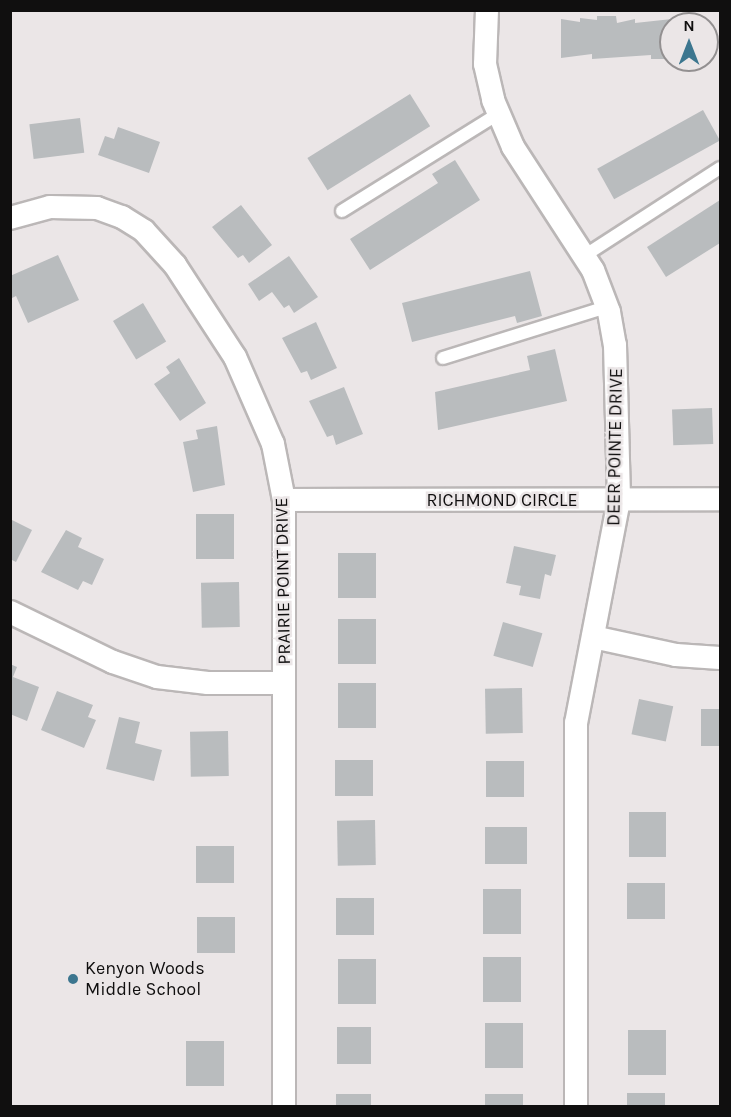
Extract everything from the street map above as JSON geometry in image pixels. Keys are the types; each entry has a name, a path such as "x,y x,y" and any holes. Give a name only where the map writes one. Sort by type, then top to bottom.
{"street":[{"name":"DEER POINTE DRIVE","path":"487,10 485,64 498,114 513,147 584,256 607,307 616,361 619,500 576,723 576,1107"},
{"name":"PRAIRIE POINT DRIVE","path":"10,218 50,207 97,208 122,217 161,247 249,383 273,444 284,500 284,1107"},
{"name":"RICHMOND CIRCLE","path":"284,500 720,499"},
{"path":"10,612 113,662 157,677 208,683 284,683"},
{"path":"593,637 676,655 720,658"}],"lane":[{"path":"342,211 498,114"},
{"path":"584,256 720,168"},
{"path":"443,358 607,307"}],"building":[{"path":"597,16 616,16 617,23 635,19 635,23 659,20 659,59 651,59 651,55 592,59 592,54 561,58 561,19 580,22 580,18 597,20"},
{"path":"410,94 430,126 328,190 307,158"},
{"path":"703,110 720,141 614,199 597,169"},
{"path":"80,118 84,153 34,159 29,124"},
{"path":"118,127 160,142 149,173 98,155 105,136 114,139"},
{"path":"455,160 480,200 370,270 350,239 438,183 432,174"},
{"path":"720,200 720,243 666,277 647,247"},
{"path":"241,205 272,245 249,263 243,255 238,258 212,227"},
{"path":"58,255 79,300 28,323 16,296 10,299 10,276"},
{"path":"289,256 318,297 294,313 289,305 284,308 272,292 259,301 248,284"},
{"path":"530,271 542,316 517,323 515,316 412,342 402,303"},
{"path":"143,303 166,342 136,360 113,321"},
{"path":"316,322 337,368 311,380 307,371 301,373 282,338"},
{"path":"555,349 567,401 438,430 435,392 530,370 527,356"},
{"path":"179,358 206,403 180,421 154,384 170,373 166,367"},
{"path":"344,387 363,434 336,445 333,435 327,437 309,401"},
{"path":"712,408 713,444 673,445 672,409"},
{"path":"217,426 225,485 193,492 183,442 198,439 196,430"},
{"path":"196,514 234,514 234,559 196,559"},
{"path":"10,519 32,530 16,562 10,559"},
{"path":"66,530 82,538 78,547 104,559 92,585 83,581 78,590 41,572"},
{"path":"514,546 556,555 551,576 545,574 540,599 519,595 521,586 506,583"},
{"path":"338,553 376,553 376,598 338,598"},
{"path":"239,582 240,627 202,628 201,583"},
{"path":"338,619 376,619 376,664 338,664"},
{"path":"503,622 542,633 533,667 493,656"},
{"path":"10,664 17,667 13,677 39,687 27,721 10,714"},
{"path":"338,683 376,683 376,728 338,728"},
{"path":"522,688 523,733 486,734 485,689"},
{"path":"57,691 93,705 88,717 96,720 84,748 41,730"},
{"path":"639,699 673,706 666,741 632,734"},
{"path":"701,709 720,709 720,746 701,746"},
{"path":"119,717 140,722 135,743 162,750 154,781 106,769"},
{"path":"228,731 229,776 191,777 190,732"},
{"path":"335,760 373,760 373,796 335,796"},
{"path":"486,761 524,761 524,797 486,797"},
{"path":"629,812 666,812 666,857 629,857"},
{"path":"375,820 376,865 338,866 337,821"},
{"path":"485,827 527,827 527,864 485,864"},
{"path":"196,846 234,846 234,883 196,883"},
{"path":"627,883 665,883 665,919 627,919"},
{"path":"483,889 521,889 521,934 483,934"},
{"path":"336,898 374,898 374,935 336,935"},
{"path":"197,917 235,917 235,953 197,953"},
{"path":"483,957 521,957 521,1002 483,1002"},
{"path":"338,959 376,959 376,1004 338,1004"},
{"path":"485,1023 523,1023 523,1068 485,1068"},
{"path":"337,1027 371,1027 371,1064 337,1064"},
{"path":"628,1030 666,1030 666,1075 628,1075"},
{"path":"186,1041 224,1041 224,1086 186,1086"},
{"path":"627,1093 665,1093 665,1106 627,1106"},
{"path":"336,1094 371,1094 371,1106 336,1106"},
{"path":"485,1094 523,1094 523,1106 485,1106"}],"place":[{"name":"Kenyon Woods Middle School","path":"73,979"}]}
